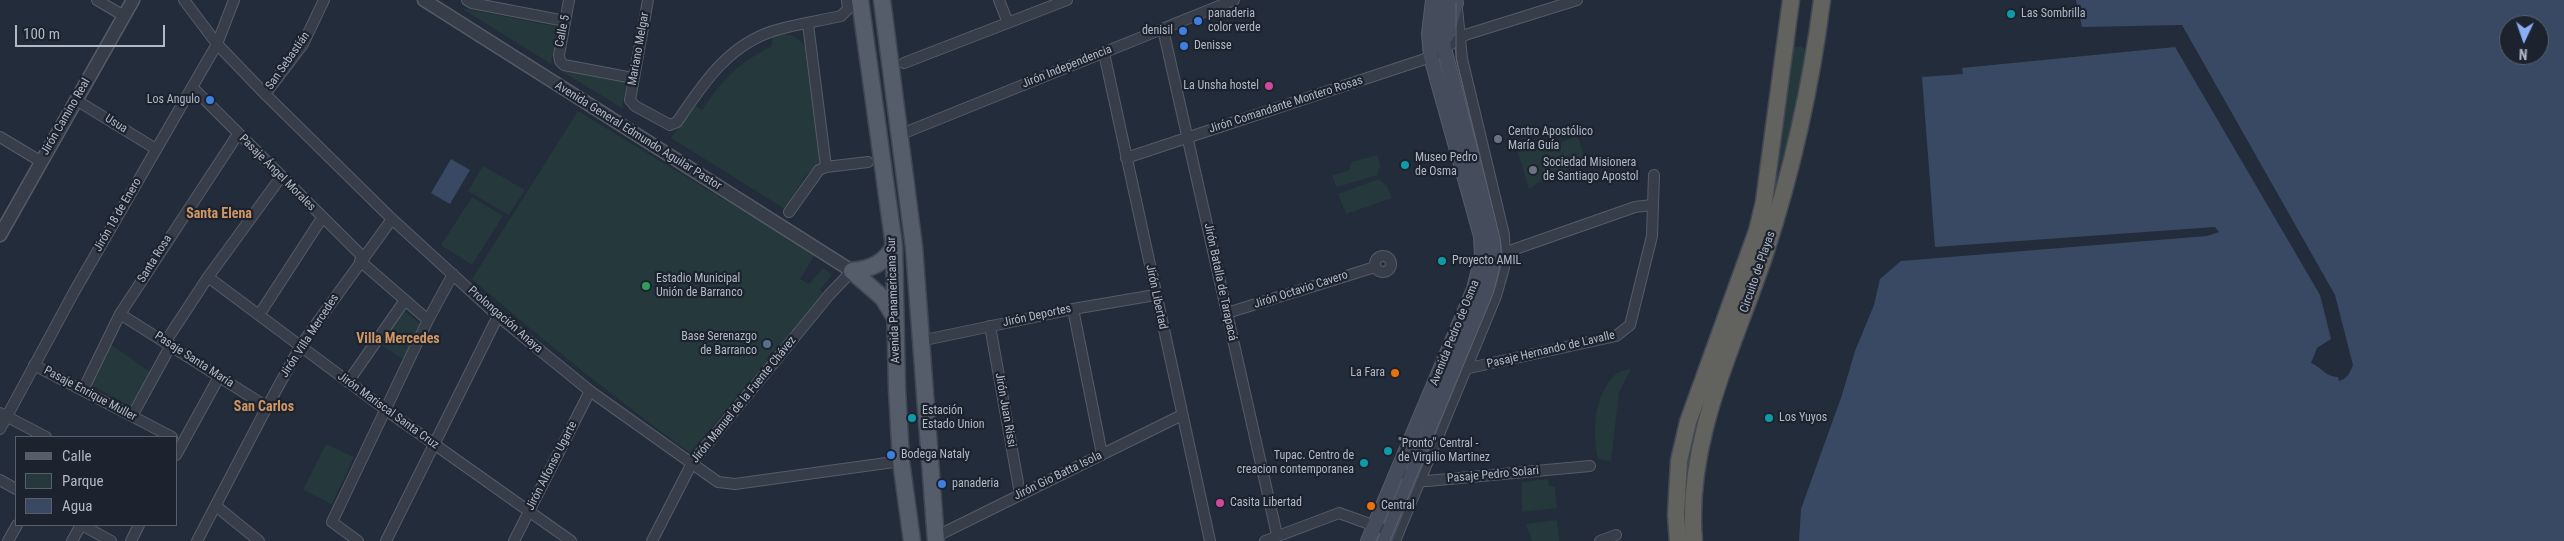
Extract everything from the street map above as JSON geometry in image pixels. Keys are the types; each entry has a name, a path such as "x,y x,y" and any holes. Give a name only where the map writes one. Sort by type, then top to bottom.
{"highway":[{"name":"Circuito de Playas","path":"1678,541 1676,515 1679,461 1688,422 1757,230 1764,202 1791,0"},
{"name":"Circuito de Playas","path":"1694,541 1692,508 1696,465 1703,429 1759,272 1787,181 1812,73 1822,0"}],"main road":[{"name":"Avenida Panamericana Sur","path":"860,0 894,246 889,297 895,318 901,461 912,541"},
{"name":"Avenida Panamericana Sur","path":"882,0 914,247 935,539"},
{"name":"Avenida Pedro de Osma","path":"1433,0 1429,34 1431,57 1481,236 1495,255"},
{"path":"1444,48 1452,1"},
{"name":"Avenida Pedro de Osma","path":"1390,538 1460,370 1490,283 1495,255 1444,48"},
{"path":"852,271 878,264 886,258 894,246"},
{"name":"Avenida Pedro de Osma","path":"1368,541 1474,289 1495,255"},
{"path":"852,271 889,297 902,294 916,281"}],"street":[{"path":"96,0 124,16"},
{"name":"Jirón Camino Real","path":"0,234 133,0"},
{"name":"Prolongación Anaya","path":"184,0 217,44 265,94 392,219 498,316 590,391 718,482 726,484 901,461"},
{"name":"Jirón 18 de Enero","path":"0,429 3,414 34,365 217,44 234,0"},
{"name":"San Sebastián","path":"265,94 303,44 324,0"},
{"name":"Avenida General Edmundo Aguilar Pastor","path":"424,0 852,271"},
{"path":"468,0 472,3 565,21"},
{"name":"Calle 5","path":"569,0 559,55 560,61 564,65 633,78"},
{"name":"Mariano Melgar","path":"648,0 630,97 635,106 667,124 673,125 716,67 734,50 773,31 808,24"},
{"path":"826,167 808,24 844,15 848,9 847,0"},
{"path":"999,0 1008,23"},
{"path":"904,63 1067,0"},
{"name":"Jirón Independencia","path":"899,135 1234,0"},
{"name":"Jirón Comandante Montero Rosas","path":"1126,158 1431,57 1459,37 1577,0"},
{"name":"Avenida Pedro de Osma","path":"1452,1 1462,59 1504,235 1495,255"},
{"name":"Jirón Batalla de Tarapacá","path":"1163,29 1277,536"},
{"name":"Jirón Libertad","path":"1104,53 1155,295 1210,541"},
{"name":"Pasaje Ángel Morales","path":"192,87 361,259 428,320"},
{"name":"Usua","path":"76,100 156,149"},
{"name":"Santa Rosa","path":"83,390 120,314 238,134"},
{"path":"0,137 40,161"},
{"path":"789,212 813,175 826,167 868,162"},
{"path":"1495,255 1635,207 1652,205 1654,174"},
{"path":"132,416 168,343 208,277 281,176"},
{"name":"Pasaje Hernando de Lavalle","path":"1460,370 1616,336 1624,332 1630,325 1652,236 1652,205"},
{"path":"259,315 322,218"},
{"name":"Jirón Villa Mercedes","path":"197,541 266,407 301,345 361,259 392,219"},
{"name":"Jirón Octavio Cavero","path":"1227,314 1375,267"},
{"name":"Jirón Manuel de la Fuente Chávez","path":"652,541 692,463 829,295 852,271"},
{"path":"358,541 332,522 428,320 453,274"},
{"name":"Jirón Mariscal Santa Cruz","path":"208,277 434,445 571,541"},
{"name":"Jirón Deportes","path":"920,341 1073,309 1155,295"},
{"path":"348,382 406,300"},
{"path":"1073,309 1102,454"},
{"name":"Pasaje Santa María","path":"120,314 266,407"},
{"path":"386,541 498,316"},
{"name":"Jirón Juan Rissi","path":"990,326 1020,494"},
{"path":"1442,363 1460,370"},
{"name":"Pasaje Enrique Muller","path":"34,365 170,436"},
{"path":"179,441 219,377"},
{"name":"Jirón Alfonso Ugarte","path":"514,541 590,391"},
{"path":"3,414 44,436"},
{"name":"Jirón Gio Batta Isola","path":"935,539 1020,494 1182,415"},
{"name":"Pasaje Pedro Solari","path":"1415,479 1590,466"},
{"path":"1397,471 1415,479"},
{"path":"0,480 15,488"},
{"path":"216,506 259,541"},
{"path":"1265,541 1339,513 1375,525 1390,538"},
{"path":"8,541 16,526"},
{"path":"72,541 81,526"},
{"path":"84,526 112,541"},
{"path":"131,541 139,526"},
{"path":"1600,541 1616,535"}],"green space":[{"path":"461,8 558,27 551,64"},
{"path":"780,34 796,37 805,49 820,164 805,176 785,209 671,138 694,105 702,110 717,89 732,73 760,52 772,46 772,36"},
{"path":"1802,46 1806,52 1807,65 1772,222 1767,219 1790,57 1794,47"},
{"path":"560,70 626,83 622,108"},
{"name":"Estadio Municipal Unión de Barranco","path":"578,111 815,255 800,279 809,284 823,268 832,275 820,290 824,293 690,453 580,369 472,279"},
{"path":"1578,136 1586,163 1553,173 1529,189 1518,152 1550,141 1556,144"},
{"path":"1377,155 1381,167 1378,169 1378,175 1336,187 1332,175 1348,171 1352,162"},
{"path":"483,166 525,190 509,215 468,191"},
{"path":"1379,179 1387,186 1392,198 1346,214 1338,194"},
{"path":"472,197 503,216 472,265 441,245"},
{"path":"404,311 423,326 404,360 380,344"},
{"path":"110,344 150,372 130,406 91,385"},
{"path":"1631,369 1619,392 1611,461 1598,459 1595,426 1596,414 1603,392 1616,374"},
{"path":"326,444 354,457 332,504 303,490"},
{"path":"1548,479 1549,486 1555,487 1557,508 1522,512 1522,482"},
{"path":"1557,520 1559,541 1532,541 1526,524"}],"water":[{"path":"2076,0 2564,0 2564,541 1799,541 1801,509 1842,395 1855,351 1874,305 1880,279 1901,261 2207,236 2219,232 2215,227 1935,247 1922,77 1963,74 1962,68 2175,47 2320,295 2331,339 2317,348 2311,363 2327,374 2338,377 2339,381 2344,379 2349,373 2353,365 2335,295 2182,25 2082,27"},
{"path":"451,159 470,170 450,204 431,193"}],"tram line":[{"path":"1390,541 1493,294 1502,259 1500,238 1456,58 1456,3"}],"place":[{"name":"Las Sombrilla","path":"2011,14"},
{"name":"panaderia color verde","path":"1198,21"},
{"name":"denisil","path":"1183,31"},
{"name":"Denisse","path":"1184,46"},
{"name":"La Unsha hostel","path":"1269,86"},
{"name":"Los Angulo","path":"210,100"},
{"name":"Centro Apostólico María Guía","path":"1498,139"},
{"name":"Museo Pedro de Osma","path":"1405,165"},
{"name":"Sociedad Misionera de Santiago Apostol","path":"1533,170"},
{"name":"Proyecto AMIL","path":"1442,261"},
{"name":"Estadio Municipal Unión de Barranco","path":"646,286"},
{"name":"Base Serenazgo de Barranco","path":"767,344"},
{"name":"La Fara","path":"1395,373"},
{"name":"Estación Estado Union","path":"912,418"},
{"name":"Los Yuyos","path":"1769,418"},
{"name":"\"Pronto\" Central - de Virgilio Martinez","path":"1388,451"},
{"name":"Bodega Nataly","path":"891,455"},
{"name":"Tupac. Centro de creacion contemporanea","path":"1364,463"},
{"name":"panaderia","path":"942,484"},
{"name":"Casita Libertad","path":"1220,503"},
{"name":"Central","path":"1371,506"}],"district":[{"name":"Santa Elena","path":"219,214"},
{"name":"Villa Mercedes","path":"398,339"},
{"name":"San Carlos","path":"264,407"}]}
